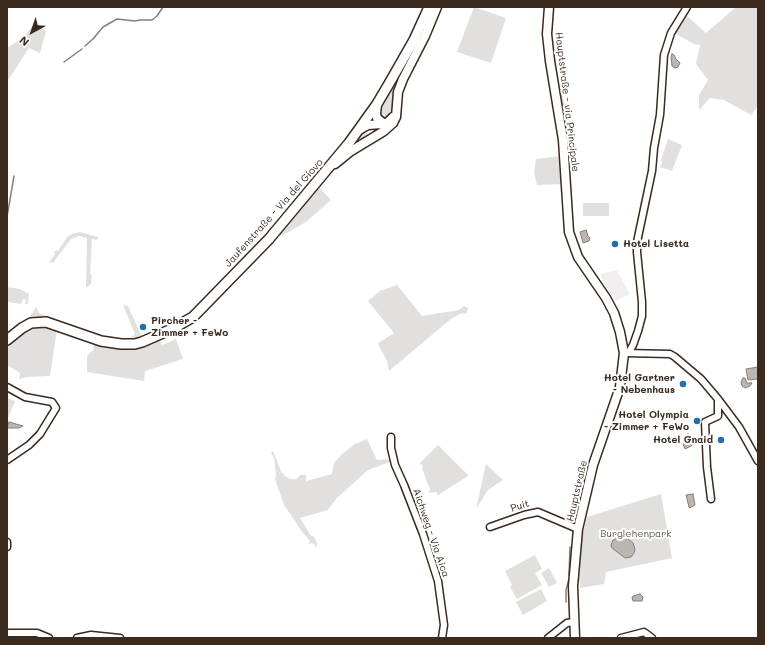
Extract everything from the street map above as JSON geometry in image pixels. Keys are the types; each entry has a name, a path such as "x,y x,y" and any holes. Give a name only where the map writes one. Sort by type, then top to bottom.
{"main road":[{"name":"Jaufenstraße - Via del Giovo","path":"7,340 31,323 41,322 51,323 90,338 121,344 135,344 172,329 193,317 268,239 335,161 364,124 414,40 429,7"}],"street":[{"path":"317,181 351,151 384,131 393,123 396,117 398,92 402,79 425,36 437,7"},
{"name":"Hauptstraße - via Principale","path":"549,7 548,41 563,140 569,232 578,257 606,298 614,314 626,353"},
{"path":"626,353 633,345 642,316 642,302 636,252 652,171 654,148 660,115 664,55 671,33 687,7"},
{"path":"377,104 377,118 383,122 388,122"},
{"path":"384,131 372,133 364,124 388,122 396,113"},
{"path":"626,353 670,354 701,378 739,427 758,461"},
{"name":"Hauptstraße","path":"575,638 573,586 578,529 593,465 620,387 626,353"},
{"path":"7,387 25,397 52,402 56,408 40,434 7,460"},
{"path":"711,499 707,467 705,422 718,416 718,399"},
{"name":"Aichweg - Via Aica","path":"391,437 395,465 423,534 438,581 443,621 442,638"},
{"name":"Puit","path":"490,527 524,515 538,512 578,529"},
{"path":"7,542 7,547"},
{"path":"548,638 567,623 574,622"},
{"path":"621,638 644,632 652,638"},
{"path":"7,633 37,633 49,638"},
{"path":"77,638 91,635 120,638"}],"shaded area":[{"path":"672,54 680,63 678,67 675,68 672,66"},
{"path":"586,230 590,238 589,241 583,243 580,232"},
{"path":"617,270 630,294 615,301 601,277 601,274"},
{"path":"758,367 758,379 748,380 746,369"},
{"path":"743,378 745,378 747,383 752,383 750,386 745,388 742,386 741,382"},
{"path":"9,422 23,426 19,428 7,428"},
{"path":"688,434 694,443 685,449 683,444 686,442 684,436"},
{"path":"693,494 695,505 690,508 686,495"},
{"path":"620,537 625,537 633,543 635,549 631,557 625,558 612,548 611,545 613,540"},
{"path":"640,594 643,597 642,601 633,601 633,596"}],"green space":[{"path":"474,7 506,18 491,63 457,52"},
{"path":"736,7 758,7 758,106 751,115 724,100 710,98 699,110 699,95 708,80 696,64 700,45 694,44 674,33 685,14 706,33"},
{"path":"35,23 46,31 40,53 29,48 7,82 7,48 24,37"},
{"path":"550,61 555,61 564,102 564,115 561,115"},
{"path":"399,79 395,87 391,116 386,120 380,118 380,113 384,102"},
{"path":"364,131 371,136 357,144 356,141"},
{"path":"668,139 682,145 672,171 660,167"},
{"path":"562,156 564,184 537,185 534,173 536,159"},
{"path":"318,186 331,200 306,222 280,236 278,233"},
{"path":"583,203 609,203 609,216 583,216"},
{"path":"80,232 98,237 97,240 92,239 90,274 92,275 91,284 86,288 87,238 79,236 71,239 53,263 49,263 56,250 58,251 67,237"},
{"path":"397,285 422,316 459,310 464,306 468,308 467,313 460,314 451,319 389,371 387,361 378,344 394,333 368,301 380,291"},
{"path":"7,287 20,289 29,294 28,304 25,304 26,300 23,299 21,304 7,302"},
{"path":"123,305 128,306 142,337 138,340 109,340 31,320 30,317 36,307 39,313 102,337 129,339 135,334"},
{"path":"46,326 57,329 50,376 19,379 20,373 7,365 7,346 26,329"},
{"path":"159,339 162,345 176,339 183,359 145,371 144,381 87,372 87,356 93,351 94,343 136,349 142,348"},
{"path":"7,398 15,401 7,421"},
{"path":"367,439 377,460 390,459 390,462 368,470 336,499 328,510 300,518 311,536 313,536 316,540 317,545 316,547 313,543 308,544 310,541 284,505 275,479 274,458 271,453 273,451 281,471 285,476 290,479 297,479 300,475 306,475 306,481 332,474 334,463 341,455 355,444"},
{"path":"438,445 468,476 438,495 436,492 428,493 430,490 422,468 423,467 420,463"},
{"path":"486,464 503,480 488,490 476,509"},
{"name":"Burglehenpark","path":"661,494 672,558 606,572 604,584 580,588 580,583 577,577 581,540 587,517"},
{"path":"535,555 542,569 535,573 542,585 517,599 510,587 512,585 505,571"},
{"path":"549,568 557,583 549,587 541,573"},
{"path":"541,589 547,601 523,615 516,602"}],"waterway":[{"path":"85,46 103,27 117,19 135,21 152,20 157,16 163,7"},
{"path":"64,62 82,49"},
{"path":"7,217 14,176"},
{"path":"569,575 570,547"},
{"path":"566,602 566,590 569,579"}],"place":[{"name":"Hotel Lisetta","path":"615,244"},
{"name":"Pircher - Zimmer + FeWo","path":"143,327"},
{"name":"Hotel Gartner - Nebenhaus","path":"683,384"},
{"name":"Hotel Olympia - Zimmer + FeWo","path":"697,421"},
{"name":"Hotel Gnaid","path":"721,440"}]}
